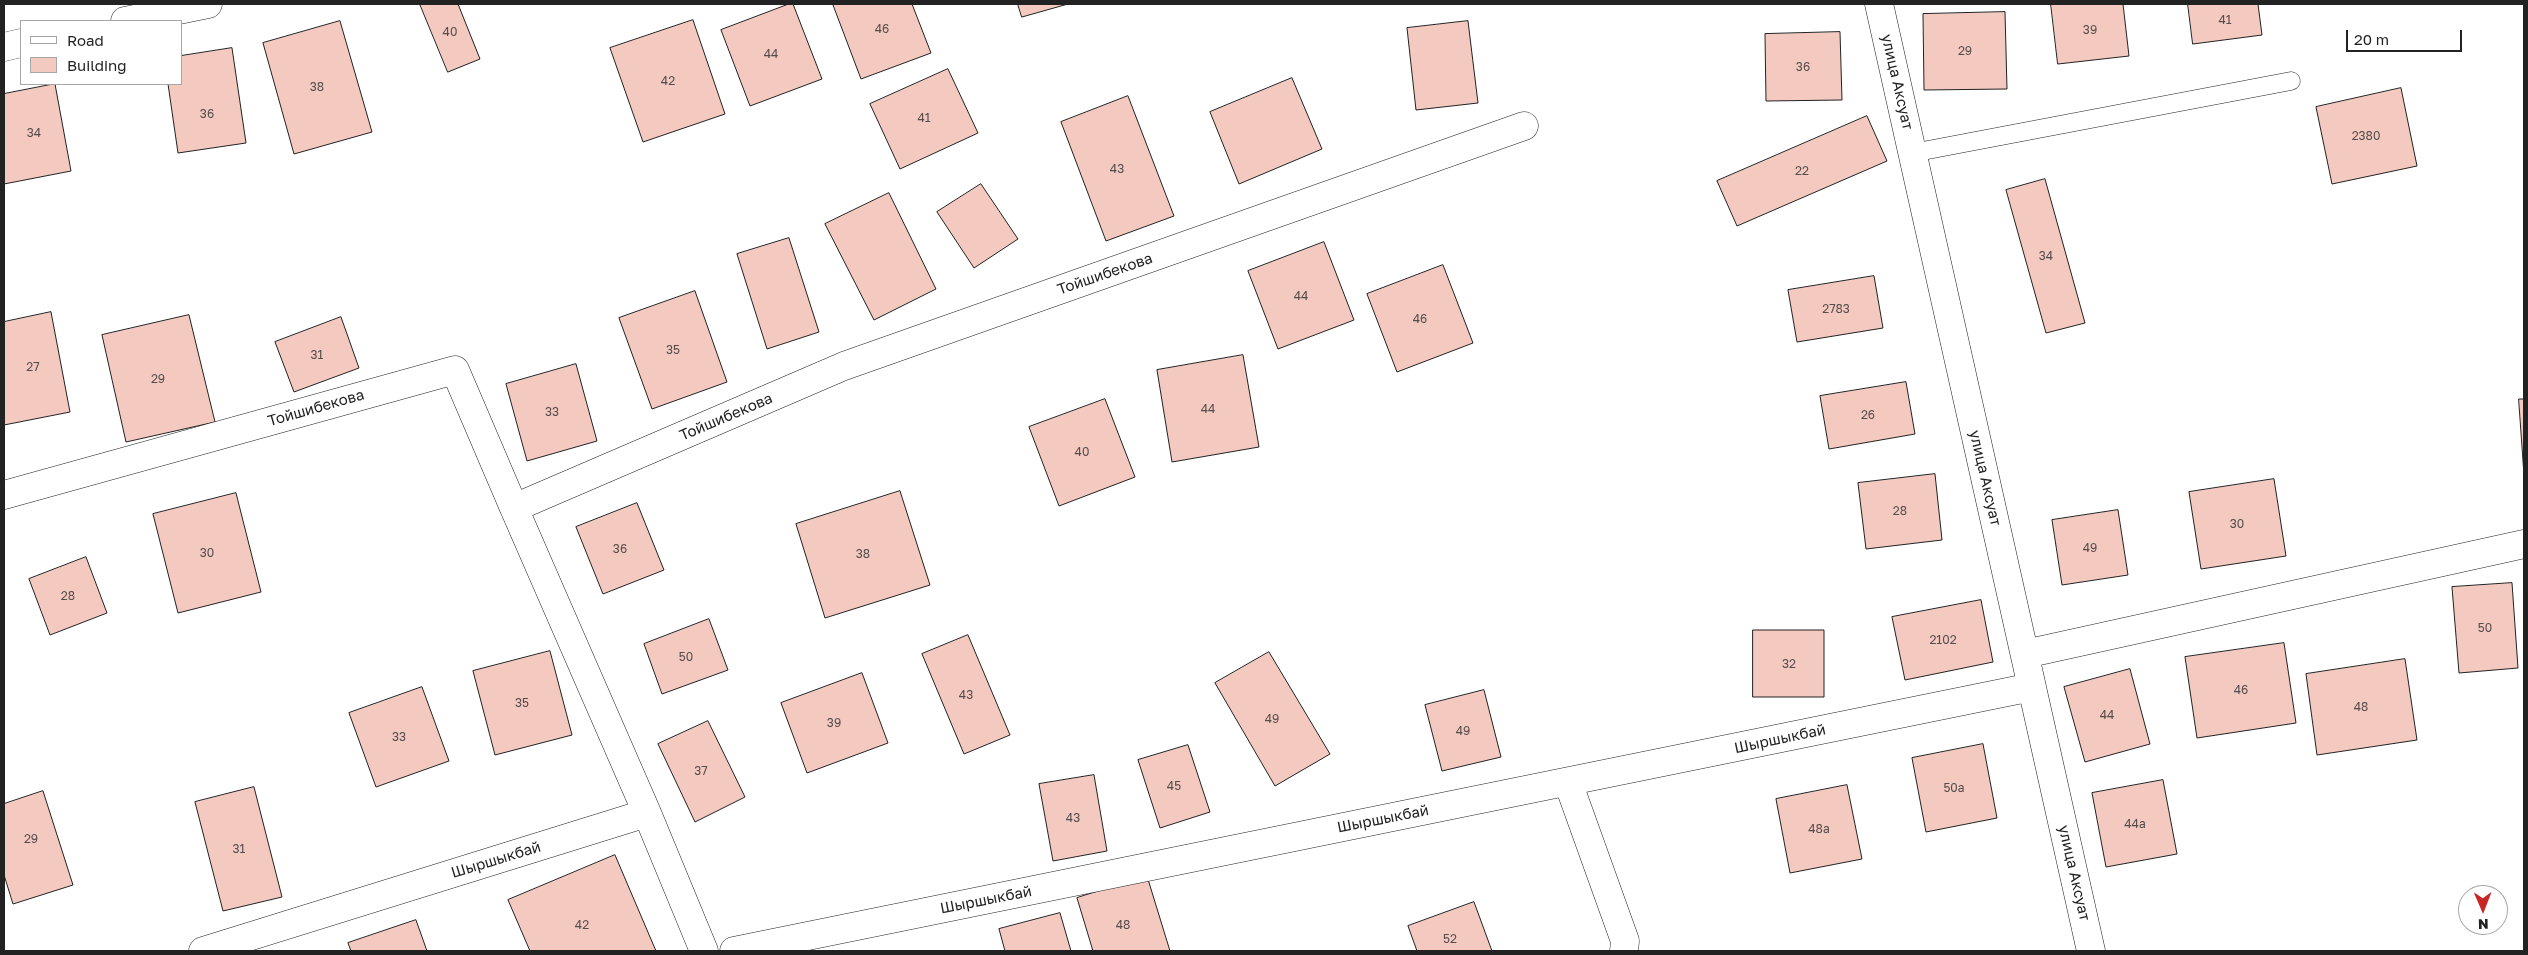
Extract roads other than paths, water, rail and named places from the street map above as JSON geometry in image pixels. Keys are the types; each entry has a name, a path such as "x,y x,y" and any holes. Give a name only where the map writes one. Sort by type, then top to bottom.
{"street":[{"path":"130,20 208,4"},
{"name":"улица Аксуат","path":"1879,4 2091,951"},
{"path":"4,47 20,43"},
{"name":"Тойшибекова","path":"4,495 454,370 514,508 844,366 1524,126"},
{"path":"514,508 647,813 704,951"},
{"path":"2024,654 2524,544"},
{"name":"Шыршыкбай","path":"734,951 2032,687"},
{"path":"1568,782 1625,941 1624,951"},
{"name":"Шыршыкбай","path":"203,951 647,813"}],"lane":[{"path":"1912,153 2291,81"}]}
